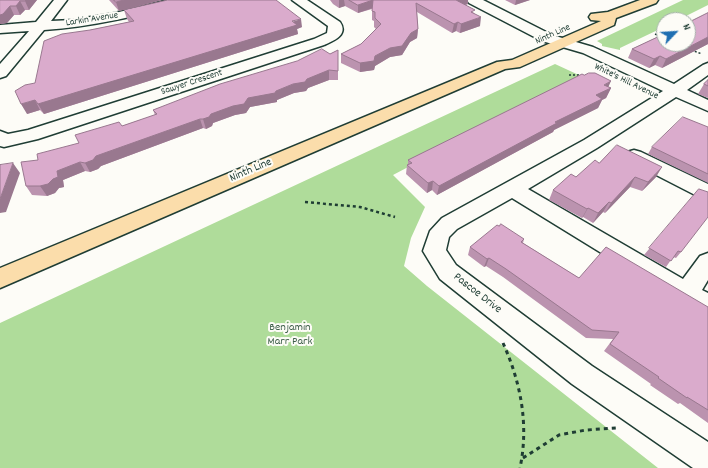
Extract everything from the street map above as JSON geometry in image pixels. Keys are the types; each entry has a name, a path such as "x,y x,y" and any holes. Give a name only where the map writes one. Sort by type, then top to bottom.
{"main road":[{"name":"Ninth Line","path":"0,278 502,65 515,64 556,42 609,22 610,16 652,0"}],"street":[{"path":"0,73 61,0"},
{"name":"Larkin Avenue","path":"0,28 73,24 115,17 183,0"},
{"name":"Sawyer Crescent","path":"0,137 4,141 32,135 319,42 334,35 335,25 298,0"},
{"name":"White's Hill Avenue","path":"473,0 556,42 574,56 669,96 708,106"},
{"name":"Pascoe Drive","path":"708,68 669,96 599,139 451,222 436,237 434,252 448,272 582,375 708,460"},
{"name":"White's Hill Avenue","path":"669,96 708,120"},
{"path":"599,139 708,193"},
{"path":"512,189 708,306"},
{"path":"686,293 708,262"}],"path":[{"path":"696,52 708,57"},
{"path":"569,75 583,75"},
{"path":"305,202 360,207 396,217"},
{"path":"500,337 514,371 525,428 520,468"},
{"path":"522,458 559,435 586,430 622,428"}],"green space":[{"path":"683,0 708,0 708,5 694,12 658,12"},
{"path":"656,13 656,31 620,48 620,50 602,46 602,44 597,41"},
{"name":"Benjamin Marr Park","path":"555,64 581,76 393,175 425,207 411,238 404,266 427,286 658,468 0,468 0,323"}],"building":[{"path":"0,0 26,0 20,1 16,6 10,6 3,14 0,15"},
{"path":"168,0 276,0 301,19 292,21 297,25 38,104 35,100 21,104 15,91 25,85 35,83 44,41 62,34 134,21 124,10"},
{"path":"349,0 373,0 358,5"},
{"path":"373,0 456,0 475,10 471,12 481,17 461,24 458,22 454,24 416,3 418,29 411,33 402,46 390,48 375,56 374,61 360,63 341,54 361,44 381,24 375,18 375,12 372,11"},
{"path":"708,13 708,37 696,43 696,19"},
{"path":"656,38 656,52 679,52 666,59 660,56 654,59 632,49"},
{"path":"322,49 330,54 338,50 338,71 329,70 307,79 305,82 293,84 276,91 275,93 248,98 244,104 233,106 211,114 209,117 96,156 93,160 85,163 80,162 57,171 58,177 53,179 48,184 40,186 26,186 21,162 38,160 37,154 79,143 75,135 119,122 122,126 157,114 153,110 220,84 297,61"},
{"path":"595,73 611,81 604,85 611,88 596,95 602,99 555,122 557,123 439,186 433,181 428,183 407,165 412,163 408,160 582,74 584,75"},
{"path":"708,80 708,86 704,84"},
{"path":"683,117 708,127 708,174 652,147"},
{"path":"617,145 662,167 648,182 635,177 611,203 609,202 598,213 588,208 587,209 553,190 571,174 576,177 595,160 599,163"},
{"path":"13,163 0,199 0,165"},
{"path":"699,189 708,192 708,217 681,252 678,251 671,261 649,248"},
{"path":"501,224 524,239 521,242 579,278 606,247 708,307 708,410 687,398 610,344 619,332 592,330 506,269 489,258 487,259 470,247 497,225 499,226"}]}
